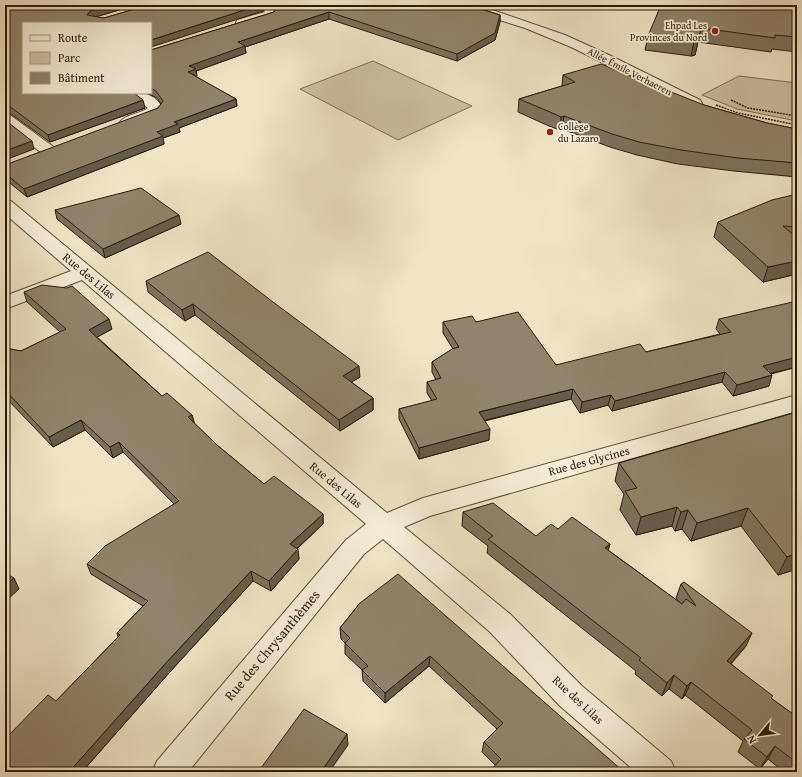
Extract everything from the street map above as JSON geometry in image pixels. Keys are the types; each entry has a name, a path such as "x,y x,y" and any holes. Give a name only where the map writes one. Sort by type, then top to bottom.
{"street":[{"path":"234,26 270,14 271,11 266,5"},
{"name":"Allée Émile Verhaeren","path":"465,5 520,22 571,42 668,91 709,109"},
{"path":"113,128 154,111 156,108 153,104 138,94"},
{"path":"5,118 56,148 34,156"},
{"name":"Rue des Lilas","path":"5,205 500,623 571,696 660,772"},
{"path":"5,303 85,272"},
{"name":"Rue des Glycines","path":"383,525 424,508 797,403"},
{"name":"Rue des Chrysanthèmes","path":"168,772 355,547 383,525"}],"path":[{"path":"732,100 748,108 797,116"}],"green space":[{"path":"373,61 472,106 398,140 300,89"},
{"path":"739,76 797,83 797,121 737,109 702,95"}],"building":[{"path":"5,5 111,5 90,11 87,15 104,18 149,5 260,5 152,40 152,22 22,22 22,94 135,94 143,100 48,135 9,106 5,105"},
{"path":"277,5 468,5 500,15 495,33 457,54 329,12 238,42 245,46 189,66 196,69 188,72 236,99 174,122 178,124 157,132 163,136 24,189 5,173 5,165 158,108 163,101 156,91 152,89 152,50 274,12"},
{"name":"Ehpad Les Provinces du Nord","path":"661,5 797,5 797,37 775,35 775,38 701,28 698,41 694,42 648,36"},
{"path":"601,64 704,105 767,123 797,129 797,163 738,158 639,142 612,134 564,116 561,117 519,99 575,82 563,75"},
{"path":"5,120 32,141 5,151"},
{"path":"141,188 179,215 103,249 55,210"},
{"path":"797,194 797,227 783,226 797,238 797,261 768,267 718,222 772,200"},
{"path":"208,252 359,366 343,376 373,398 339,420 193,304 182,310 146,281"},
{"path":"42,285 67,288 72,286 109,319 89,330 107,347 162,396 167,393 192,415 188,417 217,445 264,484 274,476 323,514 290,544 298,549 269,581 251,571 165,664 69,772 66,770 64,772 5,772 5,739 48,695 56,701 120,635 117,633 148,601 87,564 105,546 179,501 119,442 110,447 81,420 49,437 5,390 5,348 21,351 66,329 24,292"},
{"path":"797,301 797,349 795,349 797,351 797,357 763,366 772,375 737,385 725,372 615,401 611,395 582,402 573,389 479,412 490,429 419,448 399,409 437,399 427,382 441,378 432,362 452,349 459,347 443,322 472,316 476,322 518,312 556,365 640,344 646,352 731,332 719,319"},
{"path":"797,412 797,553 787,557 748,508 697,523 688,510 681,512 677,507 641,517 625,491 637,488 619,463"},
{"path":"493,503 536,536 551,524 558,529 572,517 610,544 605,548 682,604 686,599 696,606 681,584 684,582 752,633 727,661 773,696 771,698 797,717 797,763 775,746 767,757 744,739 752,730 691,682 687,686 674,675 667,683 639,660 641,658 488,539 493,536 463,512"},
{"path":"5,573 14,578 5,586"},
{"path":"398,574 624,772 489,772 501,759 484,742 503,723 430,656 385,693 362,670 368,666 345,643 350,638 340,628 360,603"},
{"path":"304,709 347,734 321,772 258,772"}],"place":[{"name":"Ehpad Les Provinces du Nord","path":"715,31"},
{"name":"Collège du Lazaro","path":"550,132"}]}
